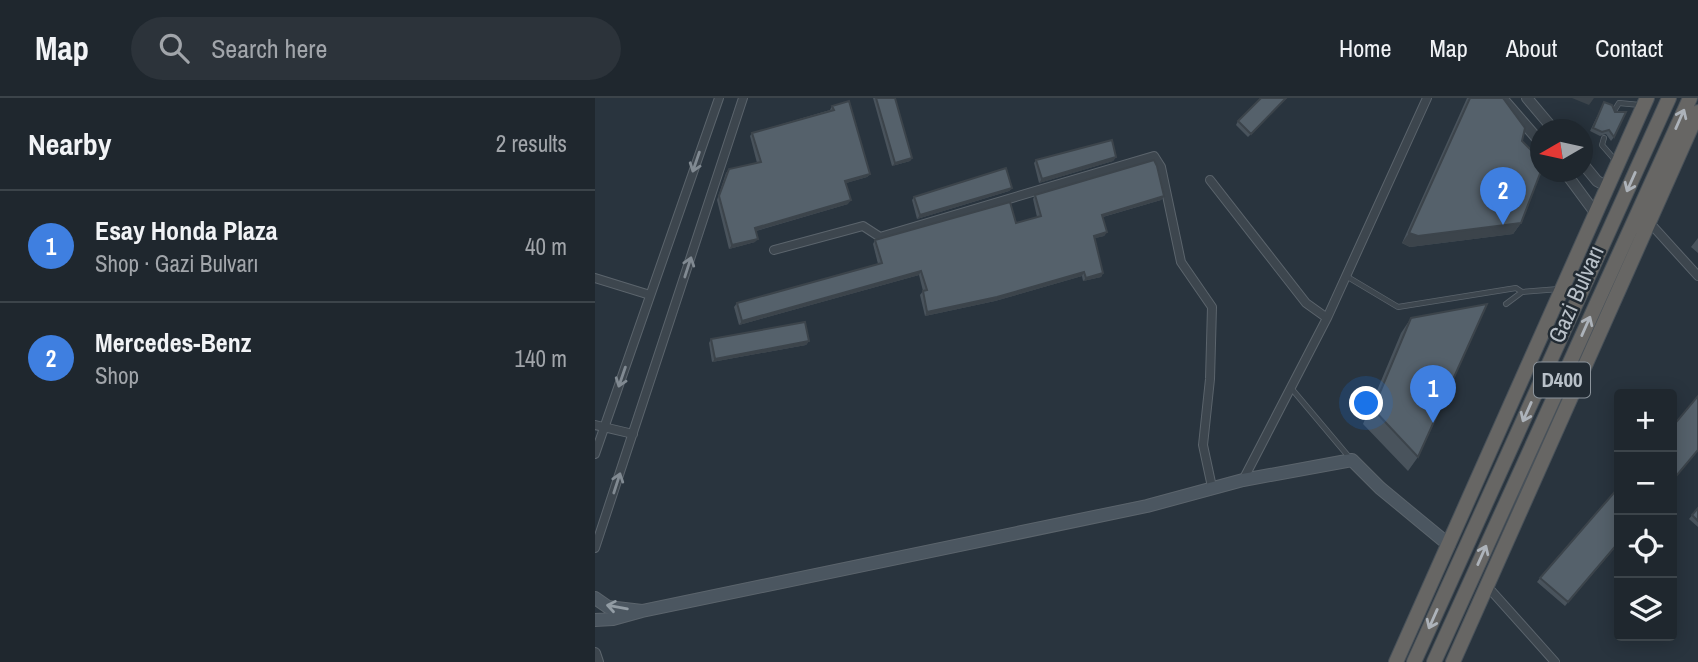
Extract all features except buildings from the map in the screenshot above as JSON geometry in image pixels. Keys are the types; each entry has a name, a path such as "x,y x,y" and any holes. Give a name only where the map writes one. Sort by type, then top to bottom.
{"highway":[{"name":"Gazi Bulvarı","path":"1414,662 1669,98"},
{"name":"Gazi Bulvarı","path":"1434,662 1690,98"},
{"path":"1396,662 1646,102"},
{"path":"1453,662 1698,112"}],"main road":[{"path":"595,620 613,619 1147,506 1243,480 1352,460 1380,488 1449,545"},
{"path":"595,598 608,607 642,611"}],"street":[{"path":"595,454 600,426 650,295 719,98"},
{"path":"595,548 743,98"},
{"path":"1243,480 1327,318 1427,98"},
{"path":"1502,98 1530,130"},
{"path":"1527,98 1545,119"},
{"path":"774,250 863,226 880,237 1154,156 1161,167 1181,262 1212,307 1210,379 1203,445 1212,487"},
{"path":"1593,176 1608,187"},
{"path":"1210,180 1306,303 1327,318"},
{"path":"1572,182 1596,214"},
{"path":"1649,222 1698,276"},
{"path":"595,278 650,295"},
{"path":"600,426 633,434"},
{"path":"1472,578 1487,586 1555,662"},
{"path":"595,653 598,662"}],"lane":[{"path":"1614,111 1619,103 1646,102"},
{"path":"1604,138 1602,145 1618,163"},
{"path":"1346,276 1398,307 1516,288 1522,292"},
{"path":"1506,304 1522,292 1564,289"},
{"path":"1290,386 1352,460"}],"place":[{"name":"Mercedes-Benz","path":"1503,225"},
{"name":"Esay Honda Plaza","path":"1433,423"}]}
